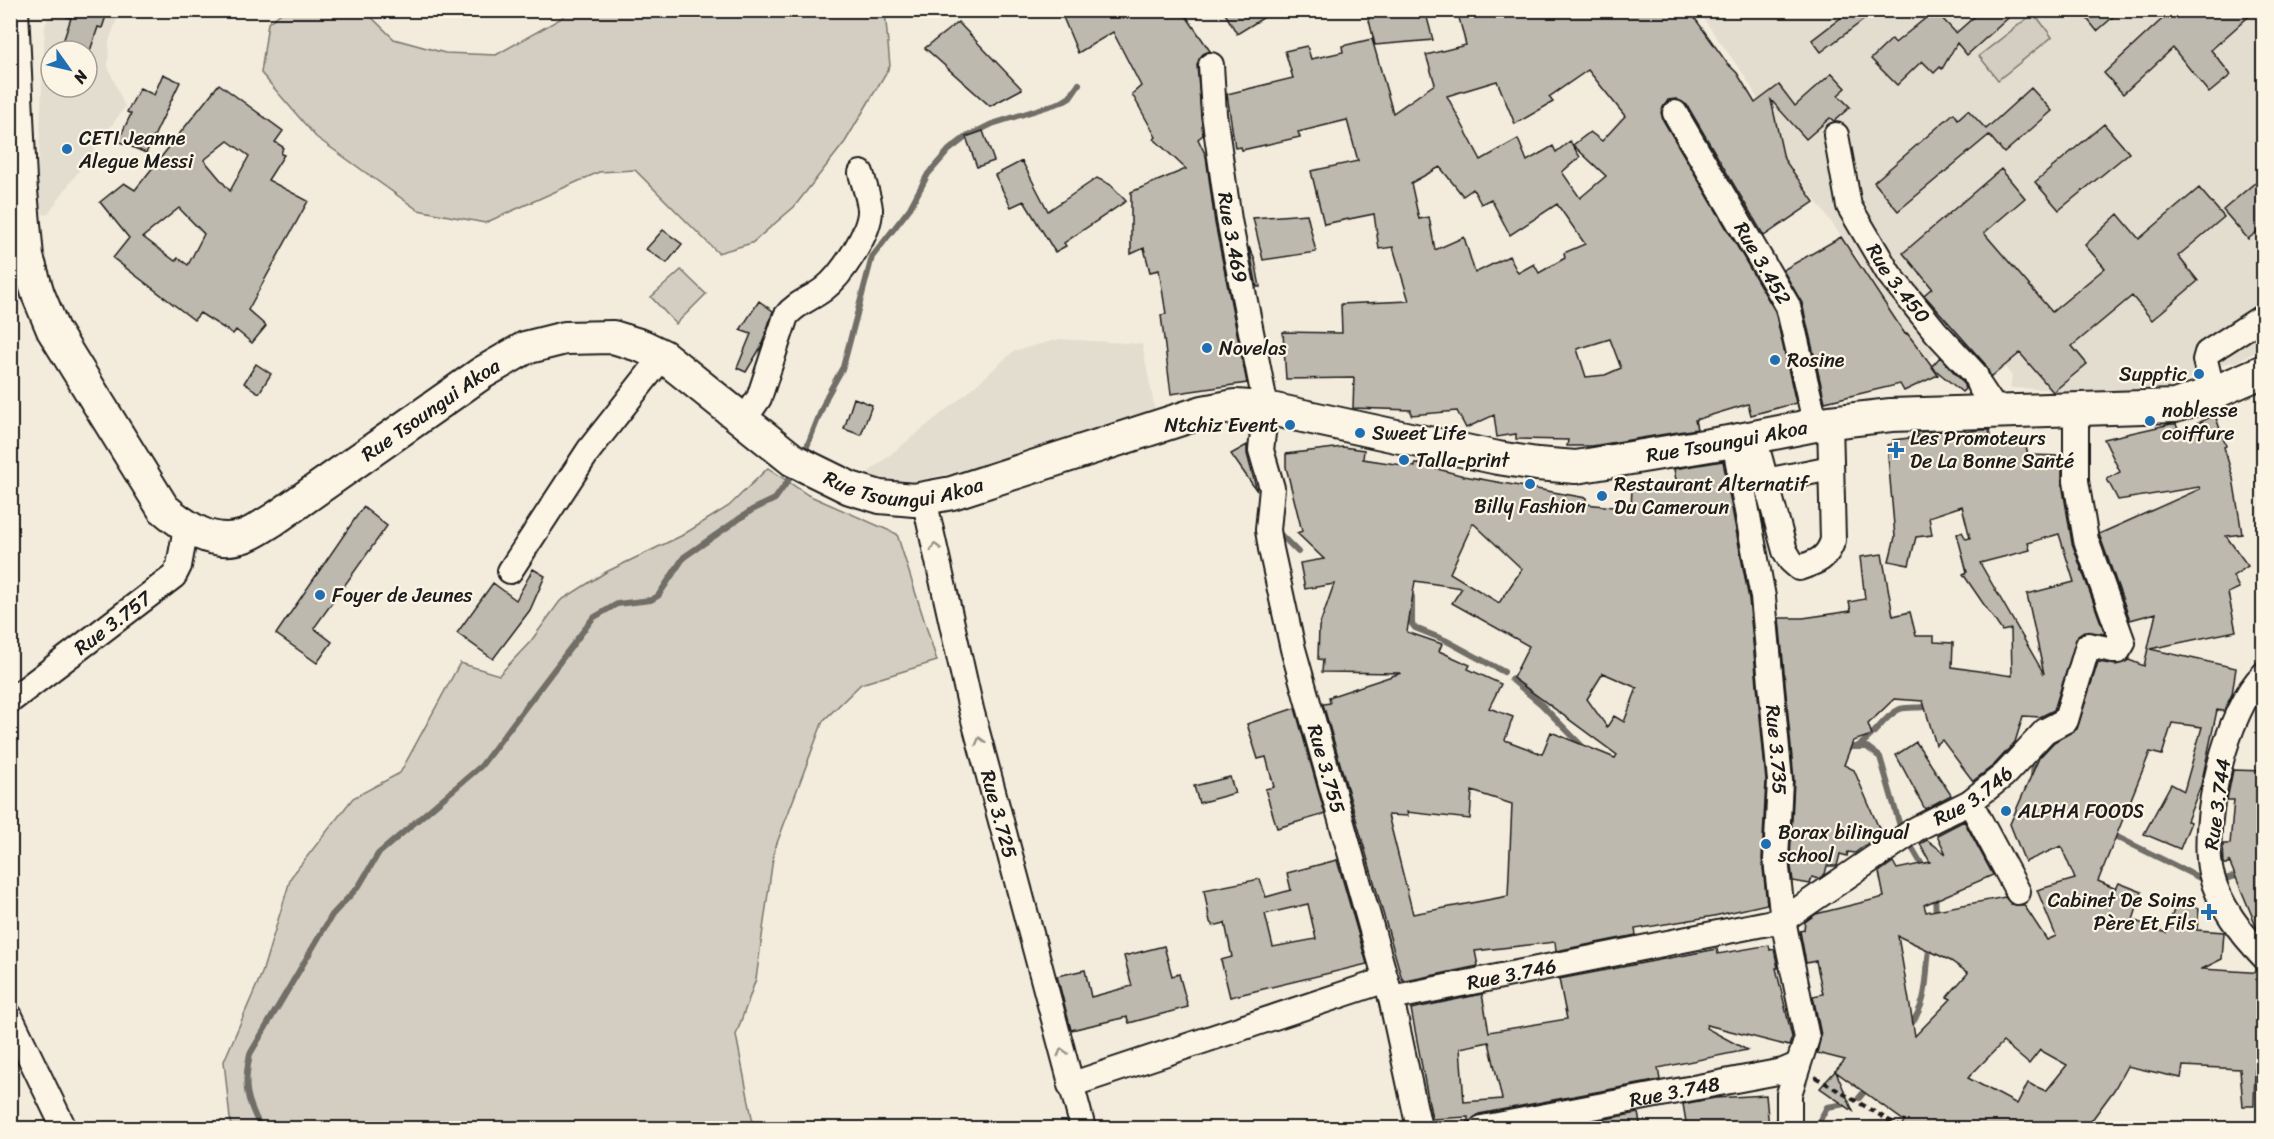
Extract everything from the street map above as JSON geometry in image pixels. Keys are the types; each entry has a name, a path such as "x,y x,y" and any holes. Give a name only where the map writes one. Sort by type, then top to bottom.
{"main road":[{"name":"Rue Tsoungui Akoa","path":"12,10 15,180 27,257 38,294 53,330 163,508 186,528 218,539 243,537 273,520 482,373 525,348 565,338 613,338 642,346 663,356 793,460 850,488 880,497 924,499 952,493 1203,411 1235,406 1266,408 1537,465 1576,467 1823,424 1891,415 2175,406 2213,393 2264,371"}],"street":[{"name":"Rue 3.469","path":"1211,65 1214,114 1229,220 1266,408"},
{"name":"Rue 3.452","path":"1675,113 1788,306 1823,424 1831,468 1833,540 1829,553 1821,560 1799,568 1791,561 1785,551 1766,482"},
{"name":"Rue 3.450","path":"1836,135 1849,206 1889,274 1936,332 1975,374 1997,412"},
{"path":"744,420 759,398 786,316 792,308 822,291 836,279 867,228 870,209 861,173"},
{"path":"2213,393 2205,360 2208,353 2264,316"},
{"path":"510,571 589,450 663,356"},
{"name":"Rue 3.755","path":"1266,408 1261,450 1272,488 1268,530 1271,549 1293,649 1389,989 1419,1128"},
{"name":"Rue 3.746","path":"1070,1085 1389,989 1783,920 1916,829 1970,802 2004,775 2045,731 2066,720 2088,645 2118,651 2123,643 2086,540 2076,481 2076,410"},
{"path":"1744,439 1766,482 1831,468"},
{"name":"Rue 3.735","path":"1744,439 1763,597 1780,781 1776,860 1783,920 1807,1038 1789,1094 1789,1128"},
{"name":"Rue 3.725","path":"924,499 971,709 1083,1128"},
{"name":"Rue 3.757","path":"10,701 174,576 179,566 186,528"},
{"name":"Rue 3.744","path":"2264,674 2242,705 2228,739 2216,781 2209,837 2214,883 2229,914 2264,957"},
{"path":"1970,802 2018,892"},
{"path":"10,1016 64,1128"},
{"name":"Rue 3.748","path":"1482,1128 1783,1071 1797,1065"}],"path":[{"path":"1797,1065 1902,1128"}],"shaded area":[{"name":"CETI Jeanne Alegue Messi","path":"51,11 120,11 109,41 108,67 125,107 47,215 37,212 41,99 99,99 99,39 44,39 45,26"},
{"path":"284,11 365,11 394,39 445,53 496,55 560,19 569,11 885,11 890,66 845,142 794,207 752,243 718,253 635,170 599,172 485,223 418,210 316,137 261,73 268,23"},
{"path":"1698,11 2263,11 2263,348 2235,362 2215,365 2197,373 2181,385 2164,391 2050,399 2048,389 2010,388 2012,376 2004,366 1984,382 1954,347 1974,331 1970,325 1926,361 1907,333 1903,336 1904,333 1856,256 1785,159 1780,160 1778,155 1783,153 1776,127 1766,115 1746,78"},
{"path":"2034,13 2052,37 1998,80 1979,56"},
{"path":"681,270 706,294 676,324 651,297"},
{"path":"1060,339 1142,344 1155,410 970,469 906,483 865,475 967,393 1014,351"},
{"path":"768,468 808,495 897,534 937,661 861,684 823,721 774,851 756,979 736,1035 754,1128 231,1128 224,1061 262,973 291,877 353,798 400,773 460,663 499,675 531,641 560,601 606,572 681,536 729,506"}],"building":[{"path":"58,10 108,10 102,28 98,27 94,39 64,39 71,18 58,14"},
{"path":"1060,10 1182,10 1210,51 1203,54 1197,65 1203,135 1198,139 1206,156 1215,223 1247,383 1171,394 1161,315 1166,314 1159,270 1150,272 1144,248 1131,254 1131,192 1186,169 1154,139 1156,137 1132,94 1141,86 1113,32 1078,53"},
{"path":"1223,10 1276,10 1237,34"},
{"path":"1425,10 1433,40 1375,45 1367,12"},
{"path":"1457,10 1598,10 1602,17 1611,10 1689,10 1727,63 1737,73 1755,103 1779,85 1795,106 1832,73 1846,88 1838,95 1850,107 1834,121 1830,118 1806,139 1771,100 1784,159 1814,202 1764,236 1687,105 1676,99 1668,100 1661,112 1663,120 1775,311 1796,403 1751,415 1748,404 1695,420 1697,429 1592,446 1567,446 1568,440 1516,439 1516,434 1497,437 1494,415 1466,428 1457,411 1411,415 1411,410 1353,408 1354,378 1286,379 1283,332 1342,333 1341,304 1409,301 1393,247 1379,249 1374,214 1324,224 1311,171 1358,161 1347,120 1298,132 1300,137 1242,150 1241,147 1235,148 1227,94 1293,78 1285,51 1307,46 1311,59 1343,52 1342,46 1372,39 1393,113 1435,84 1426,55 1466,45","holes":["1588,70 1625,116 1602,141 1590,132 1573,145 1606,176 1580,198 1562,172 1580,157 1570,141 1556,152 1553,146 1527,161 1518,139 1481,160 1447,96 1497,81 1515,124 1553,102 1549,97","1440,167 1463,196 1473,189 1481,204 1491,199 1510,235 1557,204 1585,244 1564,253 1565,258 1539,273 1534,264 1518,273 1509,256 1475,273 1464,237 1435,250 1429,217 1419,219 1411,183","1610,339 1621,368 1605,375 1586,377 1577,349"]},
{"path":"1851,10 1873,13 1821,52 1812,40"},
{"path":"1982,10 2017,10 1967,55 1957,43 1942,69 1940,67 1934,73 1922,61 1897,85 1871,59 1892,39 1895,43 1932,13 1936,17 1939,15 1956,33"},
{"path":"2080,10 2121,10 2097,31"},
{"path":"2172,10 2256,10 2211,50 2231,75 2209,93 2173,48 2123,94 2104,73"},
{"path":"958,22 1022,89 990,106 925,48"},
{"path":"163,74 180,82 146,153 118,141 131,114 127,112 140,88 154,95"},
{"path":"219,84 283,131 275,142 283,147 281,154 284,155 268,180 308,201 248,310 266,326 252,343 236,330 233,334 200,313 194,320 113,258 129,238 100,202 124,183 135,190","holes":["228,141 249,156 230,191 204,160","179,208 204,234 188,265 178,258 175,261 143,237"]},
{"path":"2031,88 2052,111 2004,153 1989,135 1898,211 1874,182 1954,113 1958,119 1968,110 1986,129"},
{"path":"2104,124 2129,153 2059,210 2035,182"},
{"path":"983,131 994,161 977,167 966,137"},
{"path":"1022,161 1048,211 1097,178 1111,185 1126,201 1064,243 1066,246 1055,252 1024,201 1011,207 995,175"},
{"path":"2001,169 2025,198 1984,233 2052,312 2105,268 2085,245 2118,214 2139,239 2199,188 2224,217 2178,256 2198,281 2152,320 2132,296 2072,346 2087,364 2053,392 2020,353 1991,377 1985,364 1924,295 1932,288 1903,253"},
{"path":"2264,175 2264,226 2248,239 2223,210"},
{"path":"1307,214 1316,252 1263,260 1253,218"},
{"path":"663,230 682,244 667,263 646,249"},
{"path":"1841,237 1905,334 1907,333 1932,366 1940,357 1963,382 1965,389 1962,392 1932,367 1938,375 1904,391 1900,384 1825,402 1802,303 1783,270"},
{"path":"1249,247 1255,260 1260,287 1257,287"},
{"path":"759,301 773,311 761,347 746,372 737,368 751,334 740,330"},
{"path":"256,364 271,374 259,393 244,383"},
{"path":"854,398 872,405 861,435 844,429"},
{"path":"2215,415 2226,446 2224,447 2233,478 2242,534 2226,536 2248,566 2233,576 2239,588 2228,593 2236,631 2150,649 2236,668 2232,694 2224,711 2217,710 2201,785 2187,821 2191,822 2180,849 2144,834 2171,784 2184,791 2202,727 2172,723 2162,755 2150,752 2098,881 2116,889 2119,883 2142,892 2133,920 2166,933 2177,901 2199,908 2197,930 2224,932 2222,959 2202,969 2264,973 2260,1070 2255,1070 2254,1106 2243,1106 2240,1069 2183,1066 2181,1078 2127,1066 2114,1090 2086,1128 1900,1128 1904,1121 1836,1072 1853,1111 1820,1088 1845,1060 1817,1053 1821,1035 1813,996 1823,994 1816,961 1806,963 1800,931 1804,930 1805,922 1816,914 1884,897 1879,872 1893,862 1897,869 1930,862 1920,844 1927,840 1946,854 1937,835 1964,821 1993,875 1924,905 1926,912 2005,897 2011,904 2024,905 2047,940 2056,936 2037,890 2075,879 2061,846 2025,862 2010,824 2039,758 2054,742 2077,729 2098,662 2116,665 2129,660 2144,666 2156,613 2130,620 2099,534 2200,489 2199,487 2118,500 2107,479 2120,472 2104,439 2171,424 2176,424 2179,432","holes":["1898,936 1951,961 1968,973 1947,997 1951,999 1915,1036","2003,1042 2029,1064 2040,1050 2067,1065 2046,1091 2028,1083 2017,1104 1968,1078"]},
{"path":"1989,430 1992,447 2025,443 2028,455 2062,456 2062,483 2072,543 2105,634 2084,631 2078,635 2054,710 2040,717 2023,716 2015,742 1994,765 1973,781 1942,740 1936,745 1923,701 1894,699 1868,724 1872,735 1853,741 1844,765 1854,770 1881,833 1855,853 1848,852 1847,856 1840,854 1837,866 1827,866 1825,874 1818,879 1812,877 1810,884 1793,881 1790,860 1794,780 1779,618 1803,618 1851,611 1849,602 1865,599 1860,557 1882,554 1893,616 1910,612 1916,636 1934,636 1934,642 1953,643 1952,667 2012,676 2011,629 2002,631 1963,574 1967,572 1957,534 1962,532 1966,539 1970,538 1962,506 1929,517 1932,535 1916,537 1909,565 1889,561 1895,537 1887,445 1893,444 1893,440 1918,437 1917,432 1944,431 1946,436","holes":["2059,534 2074,582 2027,594 2044,674 1980,563 2030,550 2028,543"]},
{"path":"1247,445 1247,454 1257,491 1231,454"},
{"path":"1343,447 1364,450 1363,459 1415,467 1415,463 1464,476 1586,498 1586,504 1631,509 1632,488 1677,485 1674,469 1723,461 1749,599 1766,781 1762,859 1767,904 1714,916 1635,929 1636,935 1556,951 1555,942 1475,951 1478,966 1406,981 1402,979 1323,704 1330,703 1329,697 1401,673 1322,672 1323,660 1318,659 1319,627 1334,584 1305,589 1300,563 1324,559 1297,533 1302,531 1286,467 1286,454","holes":["1473,523 1522,569 1499,603 1450,573","1415,581 1462,588 1452,603 1529,646 1513,678 1617,755 1615,758 1551,732 1542,754 1505,740 1513,717 1489,708 1501,684 1468,669 1470,665 1439,651 1442,644 1407,632","1603,673 1637,688 1624,722 1614,716 1607,727 1587,699","1472,791 1512,804 1508,896 1413,914 1388,815 1408,816 1407,812 1470,819"]},
{"name":"Foyer de Jeunes","path":"363,507 387,526 314,628 332,642 317,663 276,634"},
{"path":"533,569 545,576 530,610 493,659 457,633 493,583 516,600"},
{"path":"1295,708 1325,814 1277,828 1265,789 1274,787 1266,757 1258,759 1247,724"},
{"path":"1916,742 1951,795 1925,809 1896,755"},
{"path":"2233,770 2264,771 2264,935 2258,930 2229,861 2229,864 2224,864 2223,844 2230,844 2234,800 2227,800"},
{"path":"1230,777 1235,793 1199,803 1194,786"},
{"path":"1337,860 1367,964 1230,997 1221,960 1232,957 1225,923 1213,926 1210,922 1204,890 1260,879 1266,897 1291,890 1287,873","holes":["1308,904 1316,939 1273,947 1265,914"]},
{"path":"1769,945 1770,950 1774,949 1778,968 1776,968 1792,1037 1789,1046 1707,1025 1706,1028 1747,1050 1658,1068 1660,1080 1479,1114 1468,1124 1468,1117 1432,1119 1411,1009 1482,994 1489,1032 1567,1019 1559,979 1717,949 1718,954","holes":["1489,1042 1502,1099 1464,1102 1460,1048"]},
{"path":"1164,946 1172,976 1179,974 1188,1007 1129,1023 1127,1017 1071,1030 1057,976 1085,970 1091,997 1132,986 1124,956"},
{"path":"1766,1095 1769,1128 1687,1128 1683,1104 1715,1098"},
{"path":"1638,1113 1641,1128 1556,1128"}],"waterway":[{"path":"804,454 827,396 843,367 872,257 910,208 928,174 949,150 966,137 992,124 1062,102 1070,97 1079,84"},
{"path":"261,1128 247,1092 250,1054 332,915 359,886 378,854 481,766 593,618 617,604 651,600 658,596 684,557 752,510 775,499 795,471"},
{"path":"1276,530 1298,552"},
{"path":"1412,597 1412,624 1415,628 1445,640 1504,672"},
{"path":"1511,679 1541,704 1584,748"},
{"path":"1858,746 1900,709 1924,707"},
{"path":"1844,747 1867,747 1880,757 1900,826"},
{"path":"2033,779 2034,753"},
{"path":"2109,833 2208,882"},
{"path":"1908,841 1925,870"},
{"path":"2218,881 2243,874"},
{"path":"1935,893 1936,918"},
{"path":"1908,1029 1923,997 1930,943"},
{"path":"1859,1098 1868,1087"},
{"path":"1816,1128 1827,1107 1846,1104"}],"place":[{"name":"CETI Jeanne Alegue Messi","path":"67,149"},
{"name":"Novelas","path":"1207,348"},
{"name":"Rosine","path":"1775,360"},
{"name":"Supptic","path":"2199,374"},
{"name":"noblesse coiffure","path":"2150,421"},
{"name":"Ntchiz Event","path":"1290,425"},
{"name":"Sweet Life","path":"1360,433"},
{"name":"Les Promoteurs De La Bonne Santé","path":"1896,450"},
{"name":"Talla-print","path":"1404,460"},
{"name":"Billy Fashion","path":"1530,484"},
{"name":"Restaurant Alternatif Du Cameroun","path":"1602,496"},
{"name":"Foyer de Jeunes","path":"320,595"},
{"name":"ALPHA FOODS","path":"2006,811"},
{"name":"Borax bilingual school","path":"1766,844"},
{"name":"Cabinet De Soins Père Et Fils","path":"2209,912"}]}
